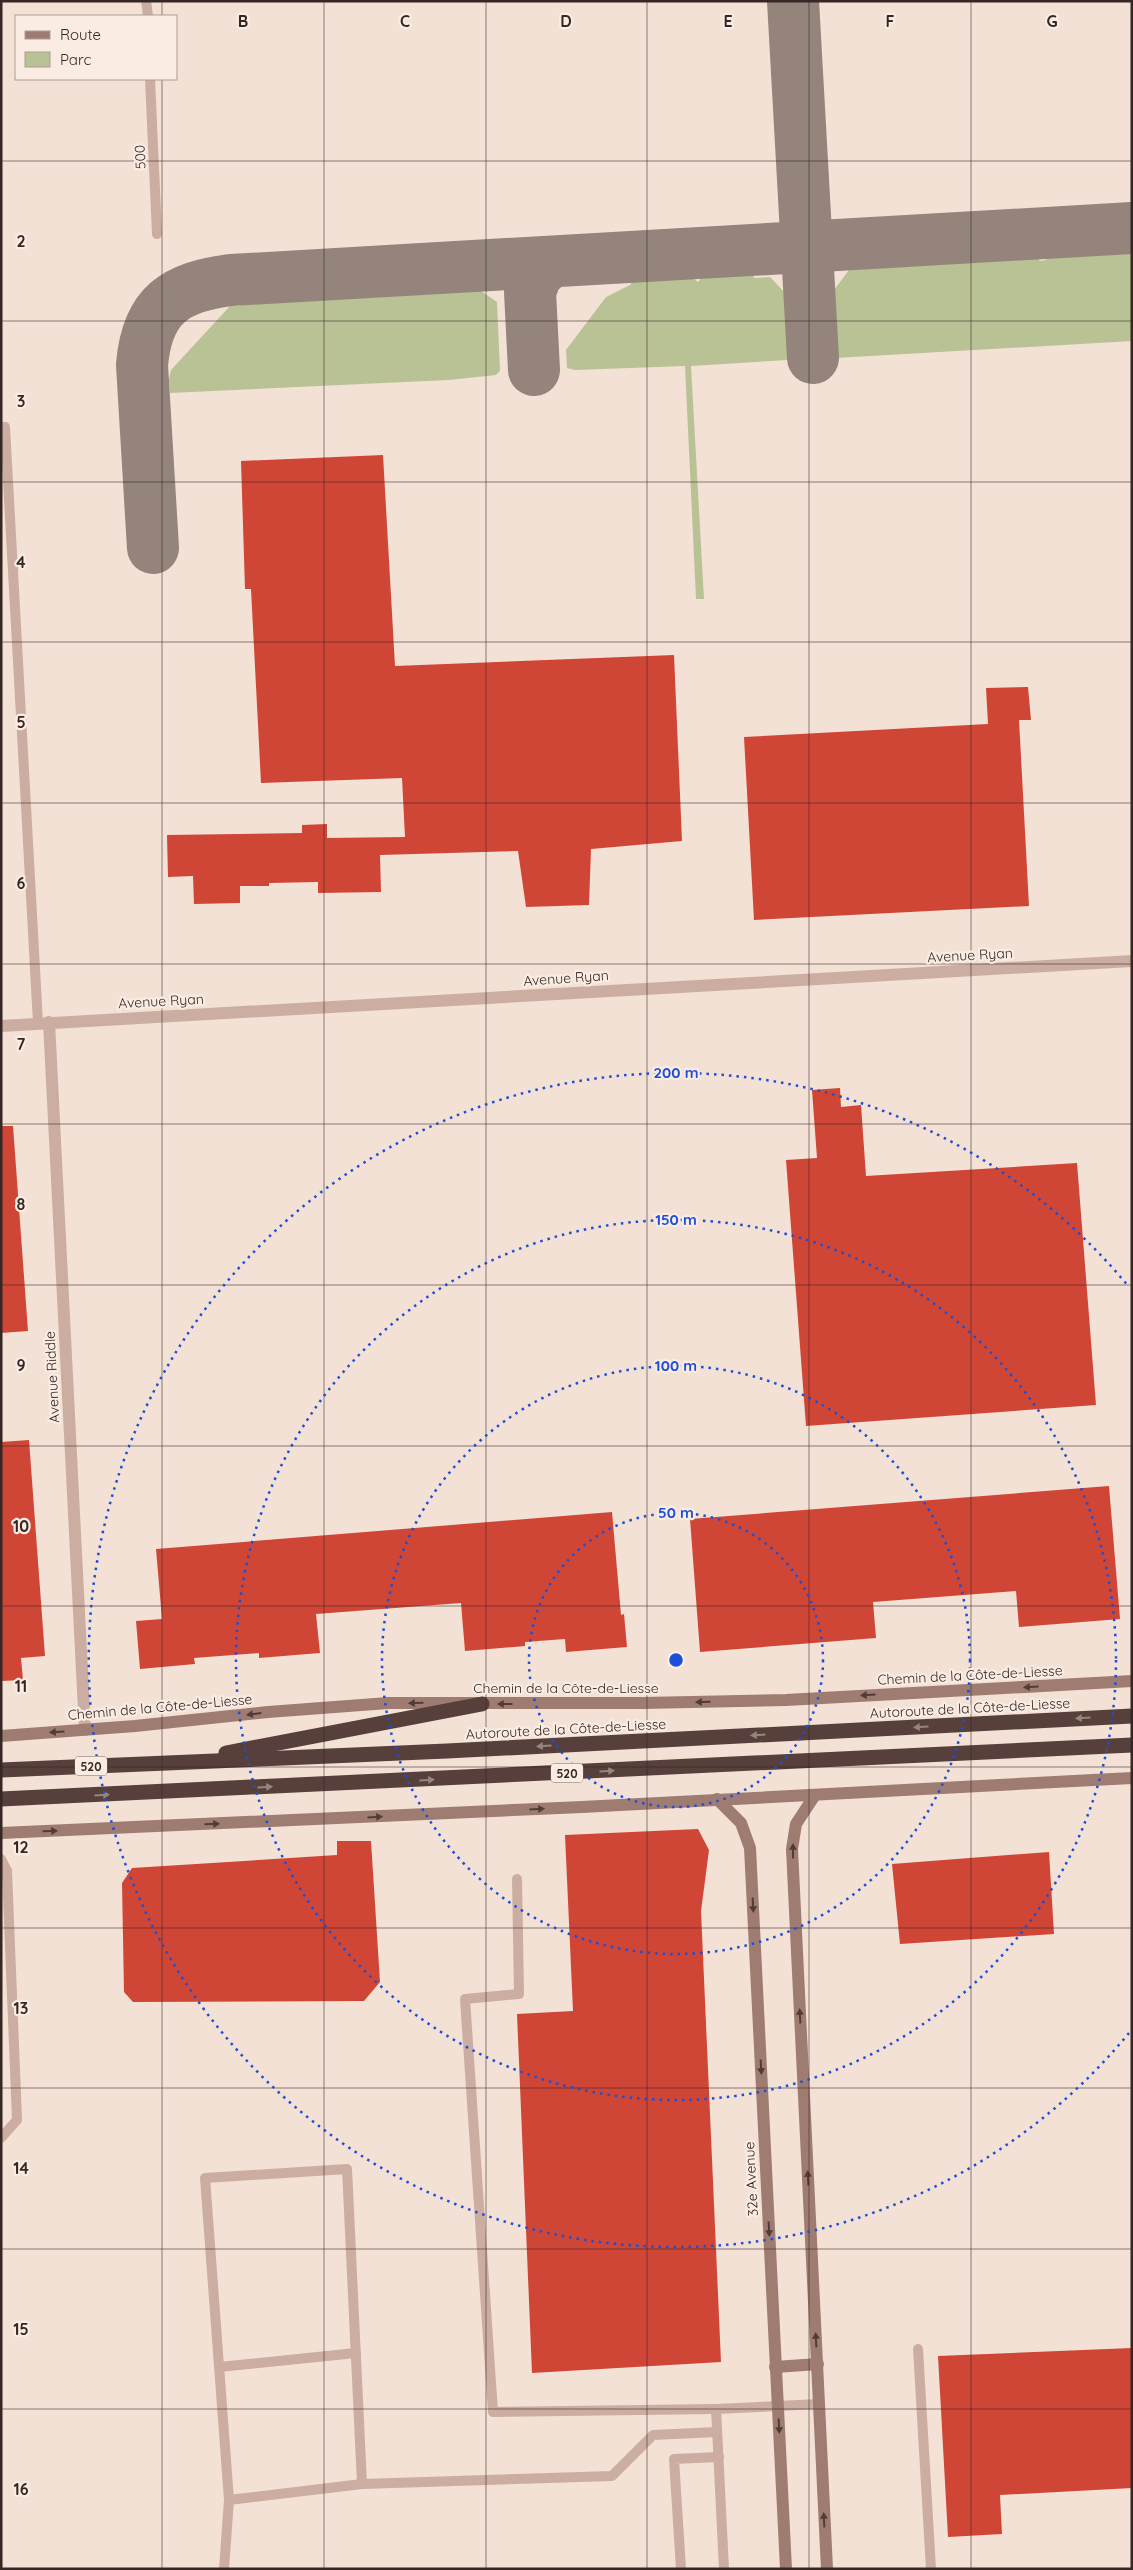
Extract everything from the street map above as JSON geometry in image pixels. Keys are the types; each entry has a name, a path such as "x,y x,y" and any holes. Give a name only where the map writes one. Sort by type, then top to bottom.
{"highway":[{"path":"180,1762 482,1704"},
{"name":"Autoroute de la Côte-de-Liesse","path":"1,1770 1132,1716"},
{"name":"520","path":"1,1799 1132,1745"}],"main road":[{"name":"Chemin de la Côte-de-Liesse","path":"1,1736 85,1730 330,1706 396,1703 482,1704 786,1700 1132,1681"},
{"path":"1,1833 582,1807 1132,1778"},
{"path":"815,1795 796,1824 792,1849 818,2364 826,2569"},
{"name":"32e Avenue","path":"717,1799 744,1828 750,1848 786,2569"},
{"path":"775,2367 818,2364"}],"street":[{"name":"Avenue Ryan","path":"1,1026 1132,961"},
{"name":"Avenue Riddle","path":"44,1023 85,1730"}],"lane":[{"path":"146,1 148,15"},
{"name":"500","path":"150,80 157,234"},
{"path":"1,427 4,427 5,437 44,1023"},
{"path":"1,1860 4,1873 17,2120 1,2138"},
{"path":"517,1879 519,1994 465,1999 493,2412 716,2409 819,2404"},
{"path":"224,2569 229,2500 205,2178 347,2169 362,2484"},
{"path":"918,2349 931,2569"},
{"path":"219,2367 356,2353"},
{"path":"716,2409 724,2569"},
{"path":"229,2500 362,2484 612,2476 653,2435 717,2432"},
{"path":"681,2569 674,2459 719,2457"}],"green space":[{"path":"1132,250 1132,341 835,358 831,294 849,270 860,270 863,266 911,263 924,266 926,262 1035,255 1040,261 1046,260 1046,255 1061,254 1063,257 1069,257 1073,254"},
{"path":"749,272 755,278 770,277 787,295 790,355 787,360 691,366 704,599 696,599 685,366 575,370 567,368 566,350 606,297 630,285 634,279 691,276 698,282 704,275"},
{"path":"475,287 497,302 500,371 496,375 449,380 170,393 169,379 171,370 230,306 240,306 245,301 366,294 372,298 381,297 383,293 403,292 405,295 418,294 421,291"}],"building":[{"path":"383,455 395,666 674,655 682,841 591,849 589,905 526,907 518,851 380,855 381,892 318,893 318,882 269,883 269,886 240,886 240,903 194,904 193,876 168,877 167,835 302,833 302,825 327,824 327,838 405,837 402,778 261,783 251,589 245,589 241,461"},
{"path":"1028,687 1031,720 1019,720 1029,906 754,920 744,737 988,724 986,688"},
{"path":"840,1088 841,1107 861,1105 866,1176 1077,1163 1096,1405 806,1426 786,1160 817,1158 812,1090"},
{"path":"1,1126 13,1126 28,1331 1,1333"},
{"path":"29,1440 45,1656 21,1658 23,1680 1,1681 1,1442"},
{"path":"1109,1486 1120,1619 1019,1627 1016,1591 873,1602 876,1638 700,1652 690,1519"},
{"path":"612,1512 621,1615 624,1614 627,1647 566,1652 565,1639 525,1642 525,1646 465,1651 461,1603 316,1614 320,1653 259,1658 259,1653 194,1658 195,1664 140,1669 136,1621 162,1619 156,1549"},
{"path":"698,1829 709,1850 701,1911 721,2362 532,2373 517,2014 573,2011 565,1835"},
{"path":"337,1841 371,1841 380,1982 364,2001 133,2002 124,1992 122,1883 132,1868 337,1855"},
{"path":"1049,1852 1054,1934 900,1944 892,1864"},
{"path":"1132,2348 1132,2488 1000,2495 1002,2534 948,2537 938,2356"}],"taxiway":[{"path":"793,1 813,358"},
{"path":"153,548 142,365 145,344 150,327 167,303 180,294 194,288 231,280 1132,228"},
{"path":"534,370 530,292 536,275 550,262"}]}
